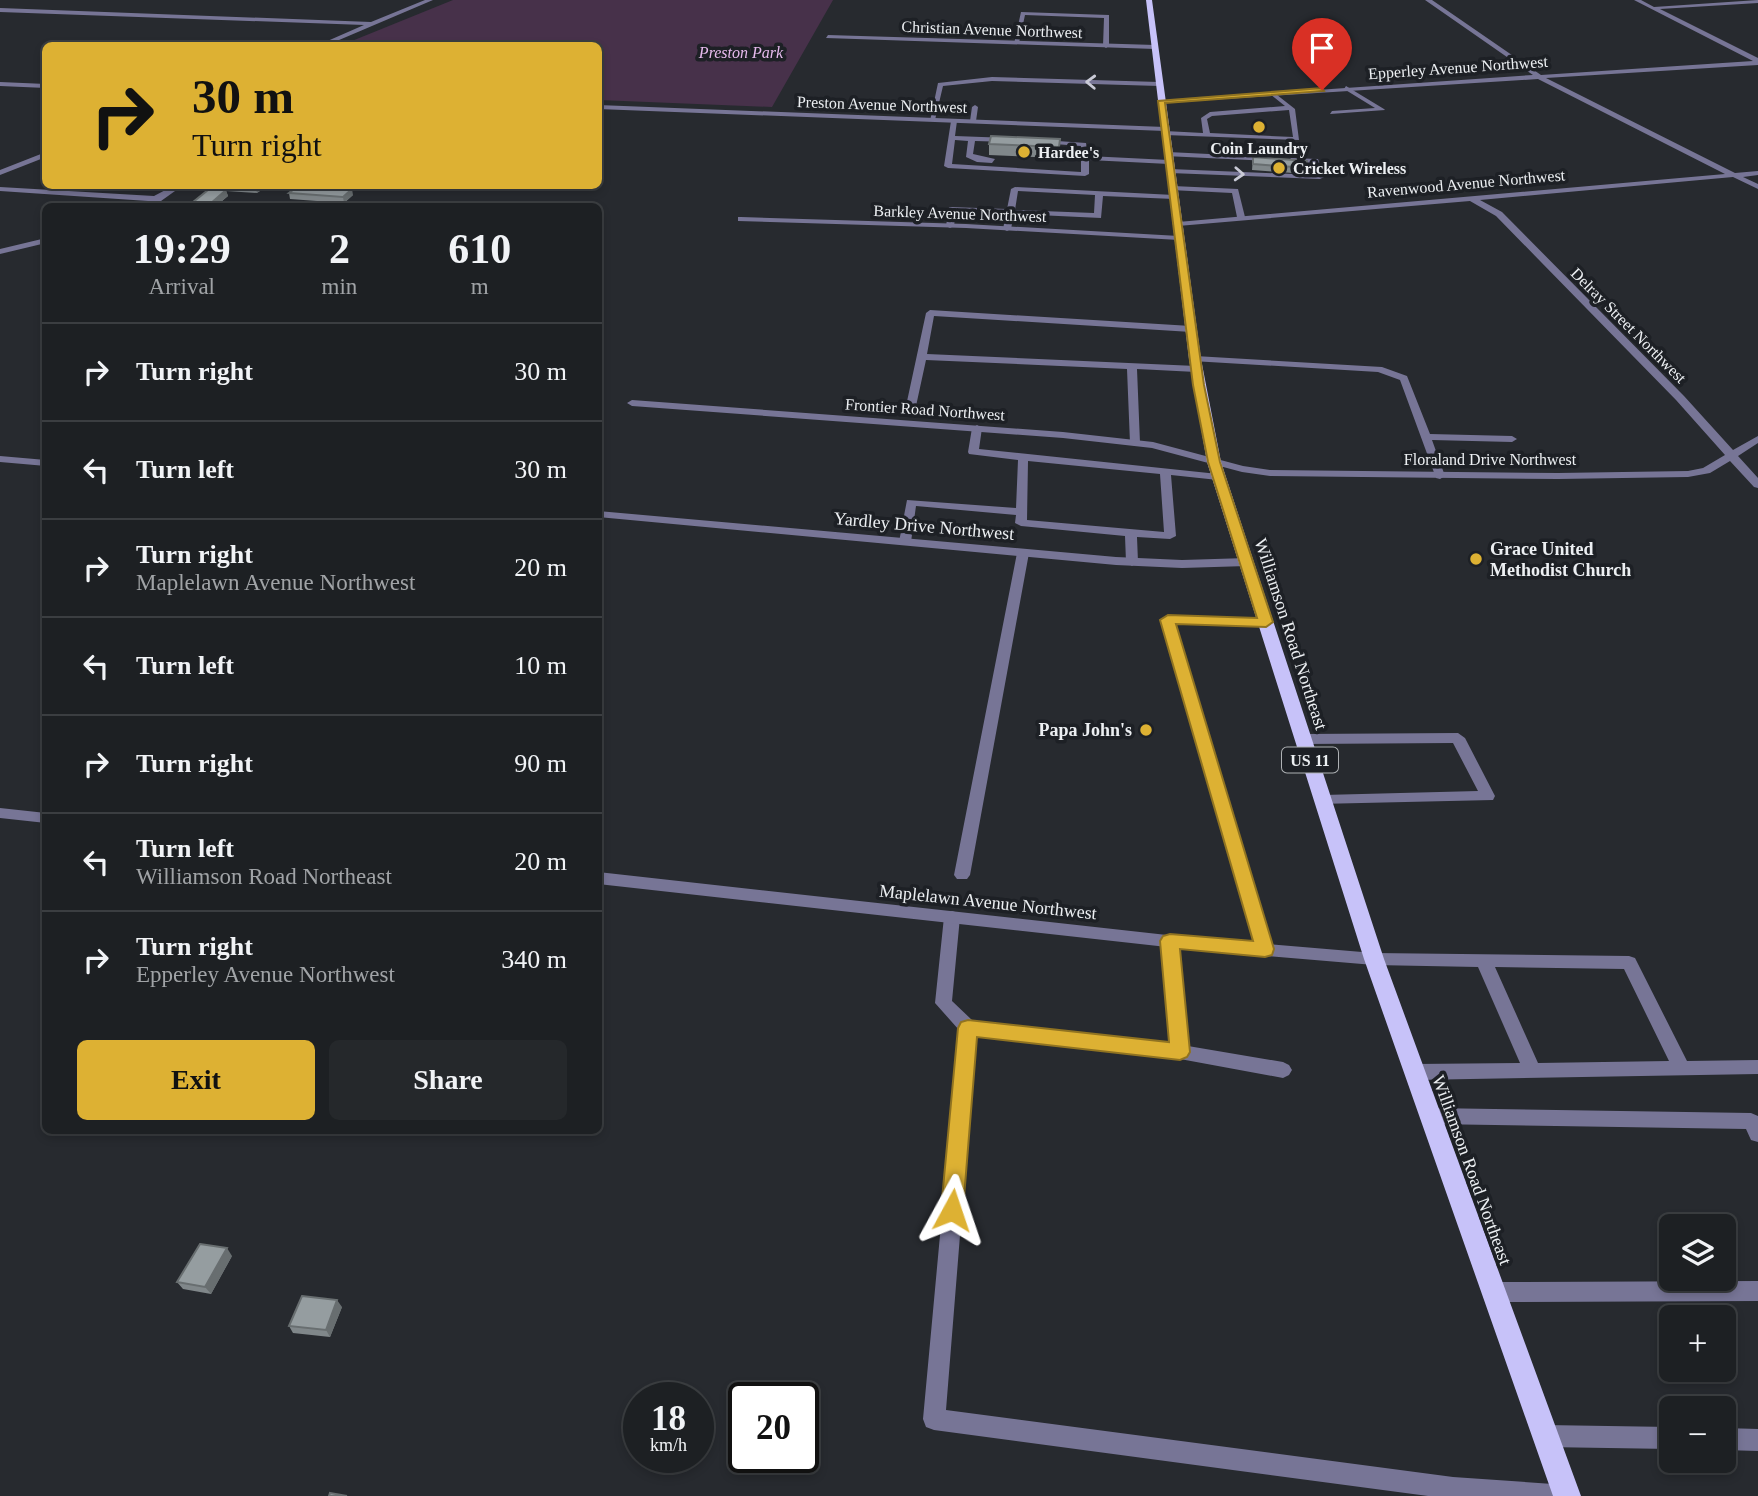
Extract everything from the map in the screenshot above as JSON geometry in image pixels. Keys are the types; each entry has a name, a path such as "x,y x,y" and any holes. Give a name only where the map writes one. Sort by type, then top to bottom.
{"main road":[{"name":"Williamson Road Northeast","path":"1149,0 1191,329 1216,470 1374,959 1567,1496"}],"street":[{"path":"328,42 430,0"},
{"path":"1428,0 1539,76 1758,187"},
{"path":"1637,0 1756,59 1757,65"},
{"path":"1654,8 1758,1"},
{"path":"0,10 373,24"},
{"path":"1016,43 1023,13 1107,16 1105,46"},
{"name":"Christian Avenue Northwest","path":"828,37 1155,47"},
{"name":"Epperley Avenue Northwest","path":"932,120 940,84 992,79 1160,93 1272,93 1757,65"},
{"path":"0,84 42,86"},
{"path":"1332,113 1382,110 1346,88"},
{"path":"1272,93 1291,107"},
{"name":"Preston Avenue Northwest","path":"602,107 1075,125 1297,139 1291,107"},
{"path":"973,121 975,107"},
{"path":"1207,135 1204,118 1210,114 1291,107"},
{"path":"954,121 948,166 1085,174 1083,144 1036,142"},
{"path":"1074,143 1075,125"},
{"path":"952,138 1023,141"},
{"path":"972,139 968,153 980,160 1085,161 1171,174 1234,188 1241,217"},
{"path":"0,173 42,157"},
{"path":"1007,229 1015,189 1099,193 1171,174 1315,162 1320,177 1171,174"},
{"name":"Ravenwood Avenue Northwest","path":"1178,231 1241,217 1758,173"},
{"path":"0,189 158,198"},
{"path":"148,203 173,189"},
{"path":"950,226 952,209 1098,216 1099,193"},
{"name":"Delray Street Northwest","path":"1469,197 1499,214 1681,398 1758,485"},
{"name":"Barkley Avenue Northwest","path":"741,219 1007,229 1178,231"},
{"path":"0,252 42,241"},
{"path":"911,406 930,313 1191,329"},
{"path":"922,357 1132,366 1196,364 1379,369 1404,378 1440,476"},
{"path":"1132,366 1135,443"},
{"name":"Frontier Road Northwest","path":"632,402 977,428 1135,443 1185,452 1216,470"},
{"path":"977,428 973,452 1165,471 1216,470"},
{"path":"1427,437 1512,439"},
{"name":"Floraland Drive Northwest","path":"1216,470 1440,476 1688,474 1706,471 1758,439"},
{"path":"1023,457 1021,523 1170,536 1165,471"},
{"path":"0,459 42,463"},
{"path":"905,542 911,502 1022,512"},
{"name":"Yardley Drive Northwest","path":"602,514 1132,562 1247,562"},
{"path":"1130,532 1132,562"},
{"path":"962,875 1023,553"},
{"path":"1265,949 1168,620 1266,622"},
{"path":"1303,739 1458,738 1488,796 1323,800"},
{"path":"0,813 42,818"},
{"name":"Maplelawn Avenue Northwest","path":"602,878 1170,941 1374,959 1629,963 1682,1068"},
{"path":"952,917 943,1003 968,1028 1180,1052 1283,1070"},
{"path":"1170,941 1180,1052"},
{"path":"1484,962 1532,1070"},
{"path":"968,1028 934,1419 1453,1488 1567,1496"},
{"path":"1415,1072 1758,1068"},
{"path":"1431,1116 1751,1121 1758,1134"},
{"path":"1494,1292 1758,1291"},
{"path":"1545,1437 1659,1438"},
{"path":"1736,1439 1758,1440"}],"green space":[{"name":"Preston Park","path":"453,0 833,0 772,107 602,100 602,42 349,42"}],"building":[{"path":"991,136 1060,139 1059,147 989,144"},
{"path":"1253,157 1307,161 1307,168 1253,164"},
{"path":"294,189 352,189 343,197 289,193"},
{"path":"208,190 226,190 211,203 192,203"},
{"path":"200,1244 227,1248 205,1287 177,1282"},
{"path":"302,1296 337,1300 326,1330 289,1326"}],"place":[{"name":"Coin Laundry","path":"1259,127"},
{"name":"Hardee's","path":"1024,152"},
{"name":"Cricket Wireless","path":"1279,168"},
{"name":"Grace United Methodist Church","path":"1476,559"},
{"name":"Papa John's","path":"1146,730"}],"route":[{"path":"952,1210 968,1028 1180,1052 1170,941 1265,949 1168,620 1266,622 1214,462 1199,385 1161,101 1322,90"}]}
